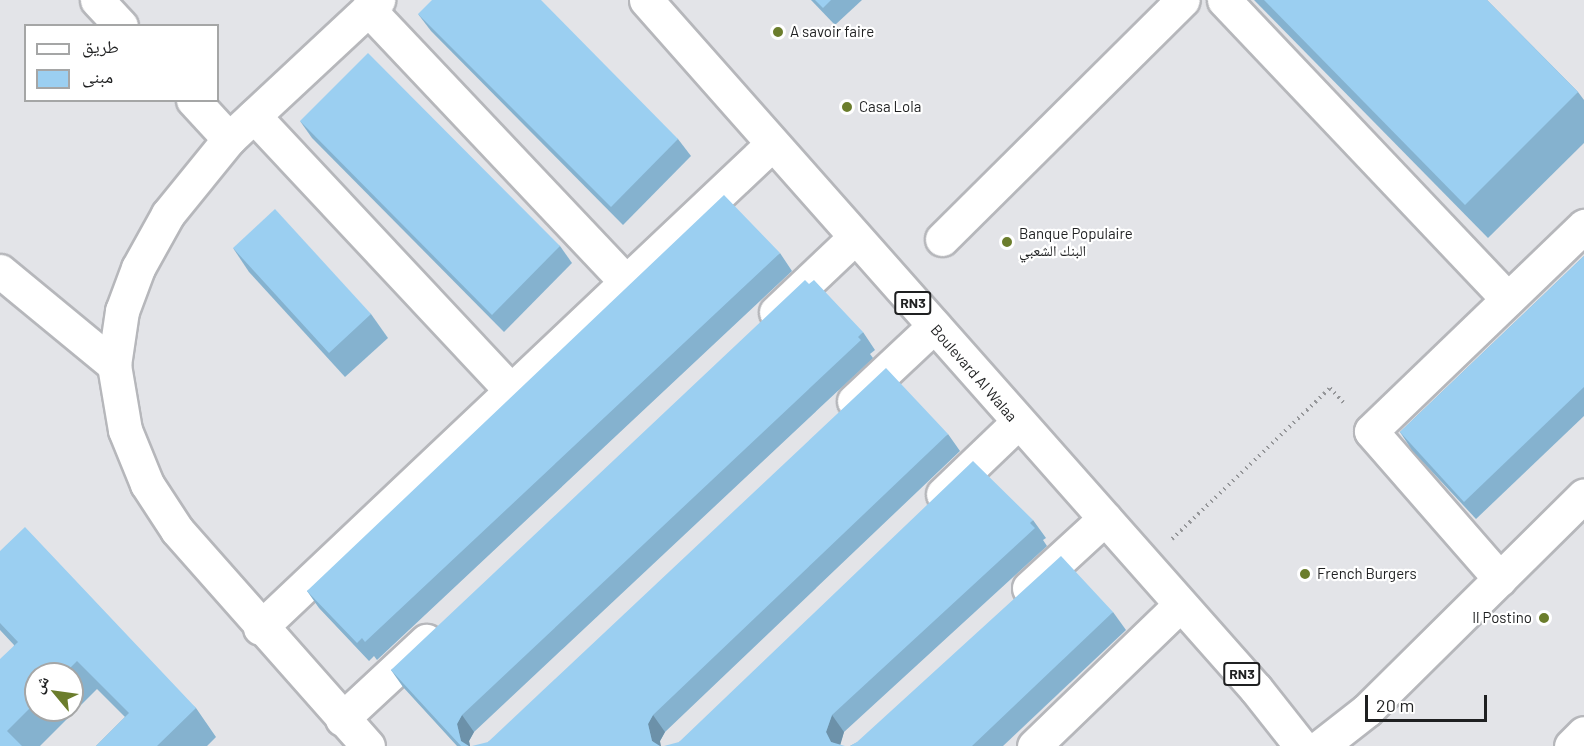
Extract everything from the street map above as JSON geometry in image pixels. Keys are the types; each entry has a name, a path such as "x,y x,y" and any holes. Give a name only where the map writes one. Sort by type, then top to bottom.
{"street":[{"path":"97,0 120,24"},
{"name":"Boulevard Al Walaa","path":"646,0 1105,518 1301,746"},
{"path":"942,239 1183,0"},
{"path":"1224,0 1508,299"},
{"path":"368,746 261,628 177,530 147,484 125,430 114,365 122,310 138,268 168,214 229,139 373,4 626,282"},
{"path":"195,102 229,139"},
{"path":"254,116 511,391"},
{"path":"261,628 772,144"},
{"path":"1500,579 1371,431 1584,226"},
{"path":"753,333 855,237"},
{"path":"0,271 114,365"},
{"path":"833,420 934,326"},
{"path":"917,519 1018,422"},
{"path":"1321,746 1367,710 1584,495"},
{"path":"1007,609 1105,518"},
{"path":"1034,746 1180,605"},
{"path":"342,719 447,621"},
{"path":"1571,746 1584,733"}],"path":[{"path":"1145,564 1330,388 1371,431"}],"building":[{"path":"432,0 541,0 678,139 611,207 418,14"},
{"path":"815,0 831,0 823,8"},
{"path":"1264,0 1487,0 1578,92 1465,205"},
{"path":"368,53 560,246 492,315 300,121"},
{"path":"724,195 780,253 365,642 362,638 357,643 307,591"},
{"path":"275,209 371,314 329,353 233,248"},
{"path":"1584,256 1584,387 1464,502 1400,432"},
{"path":"805,280 809,284 814,280 863,332 858,337 861,340 462,715 457,724 461,741 469,746 461,746 391,670"},
{"path":"886,368 948,434 653,715 648,724 652,741 660,746 472,746 488,742"},
{"path":"973,461 1033,520 1030,523 1035,528 832,715 826,732 831,742 845,746 664,746 679,742"},
{"path":"25,527 196,708 157,746 96,746 129,713 84,668 84,662 24,662 24,714 7,731 22,746 0,746 0,659 18,642 0,623 0,551"},
{"path":"1061,556 1113,612 972,746 850,746 857,742"}],"place":[{"name":"A savoir faire","path":"778,32"},
{"name":"Casa Lola","path":"847,107"},
{"name":"Banque Populaire البنك الشعبي","path":"1007,242"},
{"name":"French Burgers","path":"1305,574"},
{"name":"Il Postino","path":"1544,618"}]}
